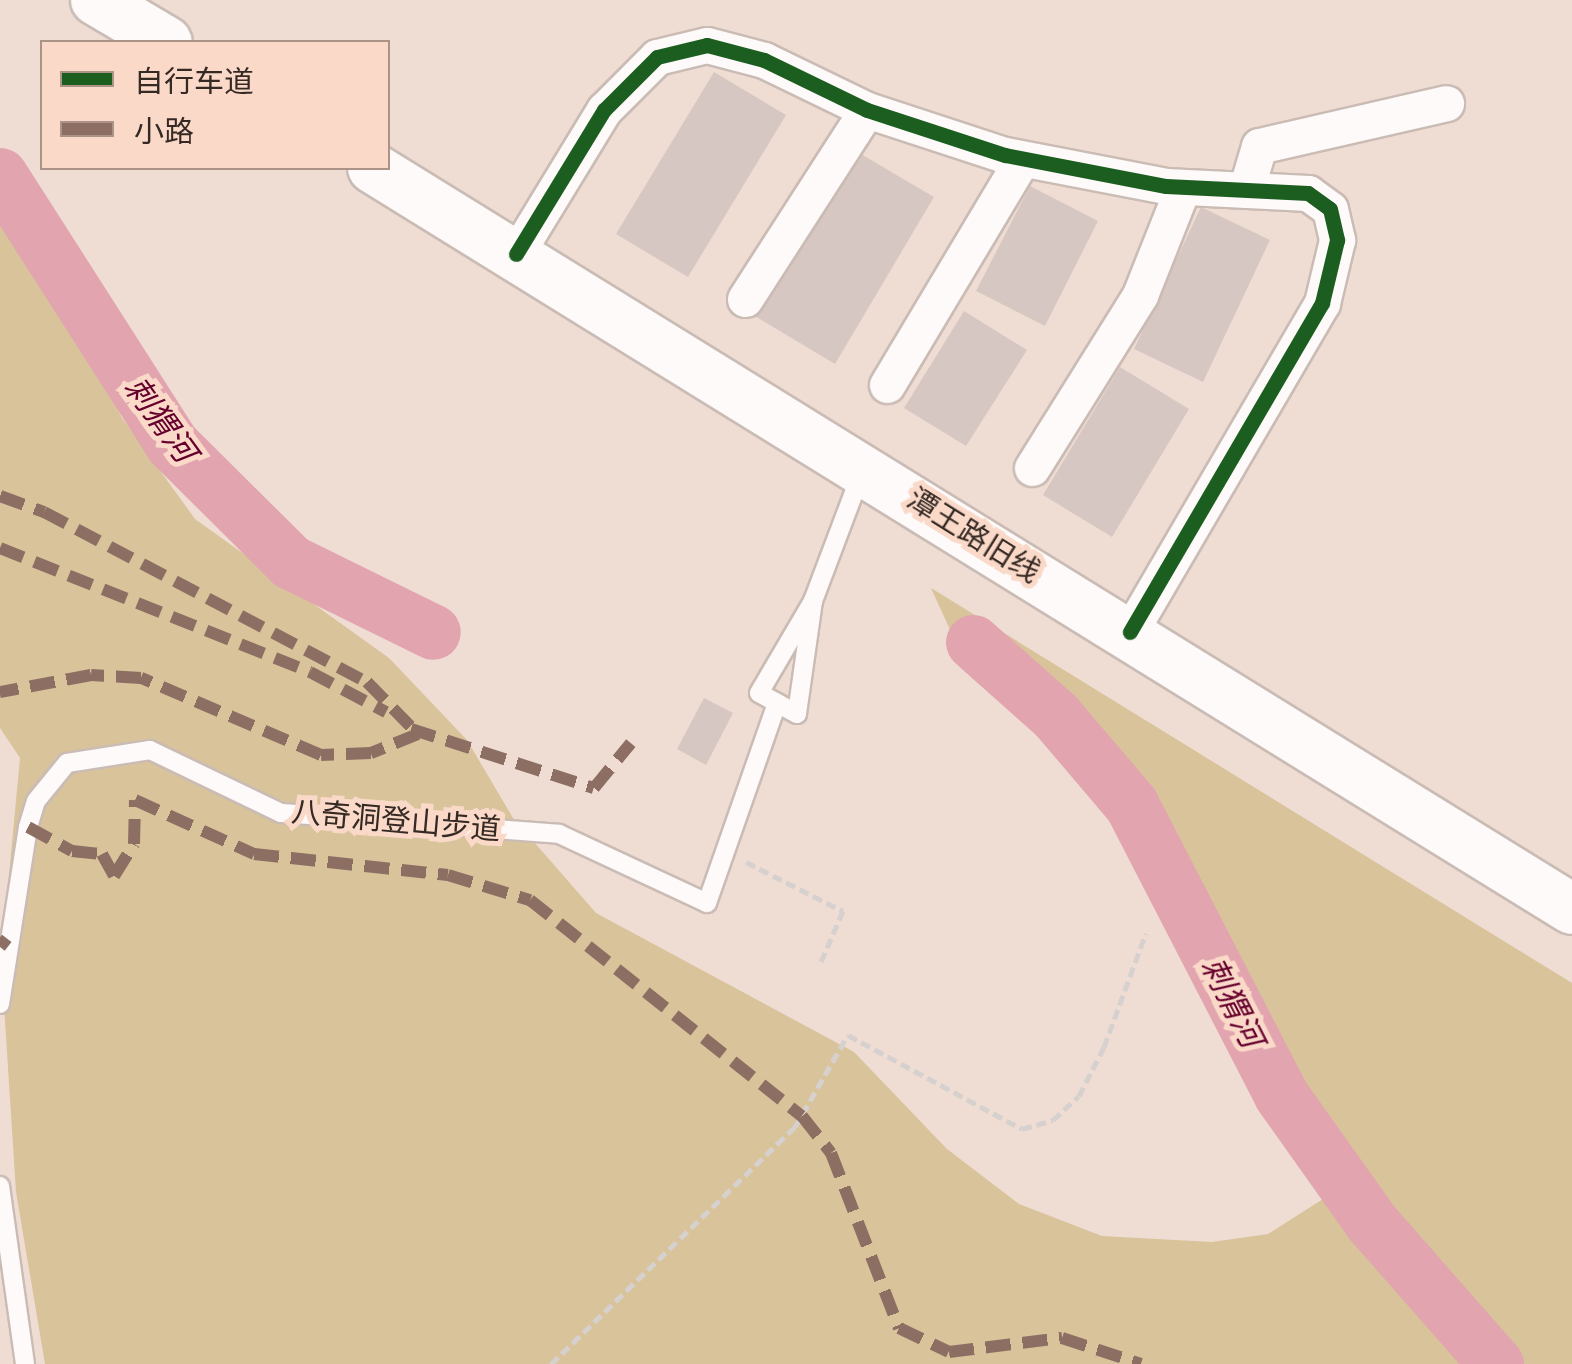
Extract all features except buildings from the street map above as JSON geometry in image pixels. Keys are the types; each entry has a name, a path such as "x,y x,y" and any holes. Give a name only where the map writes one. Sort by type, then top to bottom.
{"main road":[{"path":"96,0 163,40"},
{"name":"潭王路旧线","path":"376,170 864,466 1572,909"}],"street":[{"path":"516,254 604,110 657,57 707,45 866,110 1022,159 1184,187 1308,194 1330,209 1337,240 1322,303 1130,632"},
{"path":"1246,190 1260,146 1446,103"},
{"path":"744,300 866,110"},
{"path":"887,385 1022,159"},
{"path":"1032,468 1140,295 1184,187"}],"lane":[{"path":"813,601 798,714 759,693 813,601 864,466"},
{"name":"八奇洞登山步道","path":"0,1004 28,827 36,801 67,763 150,750 281,812 559,834 707,903 777,703"},
{"path":"0,1186 25,1364"}],"path":[{"path":"725,851 844,911 820,964"},
{"path":"551,1364 796,1126 848,1035 1022,1129 1053,1120 1079,1096 1104,1047 1146,934"}],"shaded area":[{"path":"0,225 66,312 122,418 195,519 389,658 467,740 513,818 596,913 854,1052 947,1149 1019,1204 1102,1236 1212,1242 1268,1234 1367,1171 1284,1069 1221,949 1153,853 1068,761 972,678 931,588 1572,983 1572,1364 45,1364 16,1192 1,959 20,758 0,728"}],"waterway":[{"name":"刺猬河","path":"0,175 172,444 291,562 433,632"},
{"name":"刺猬河","path":"973,642 1056,716 1131,804 1281,1095 1372,1223 1496,1364"}],"marked path":[{"path":"0,496 44,512 367,682 418,734 371,753 321,755 141,678 91,675 0,692"},
{"path":"0,548 310,672 386,712"},
{"path":"411,729 594,788 631,743"},
{"path":"28,827 72,851 102,854 114,876 134,844 135,800 254,854 448,875 530,900 802,1116 831,1153 899,1328 949,1352 1062,1338 1141,1364"},
{"path":"0,947 7,938"}],"cycle path":[{"path":"516,254 604,110 657,57 707,45 764,60 867,110 1005,155 1166,186 1308,193 1330,209 1337,240 1322,303 1130,632"}]}
